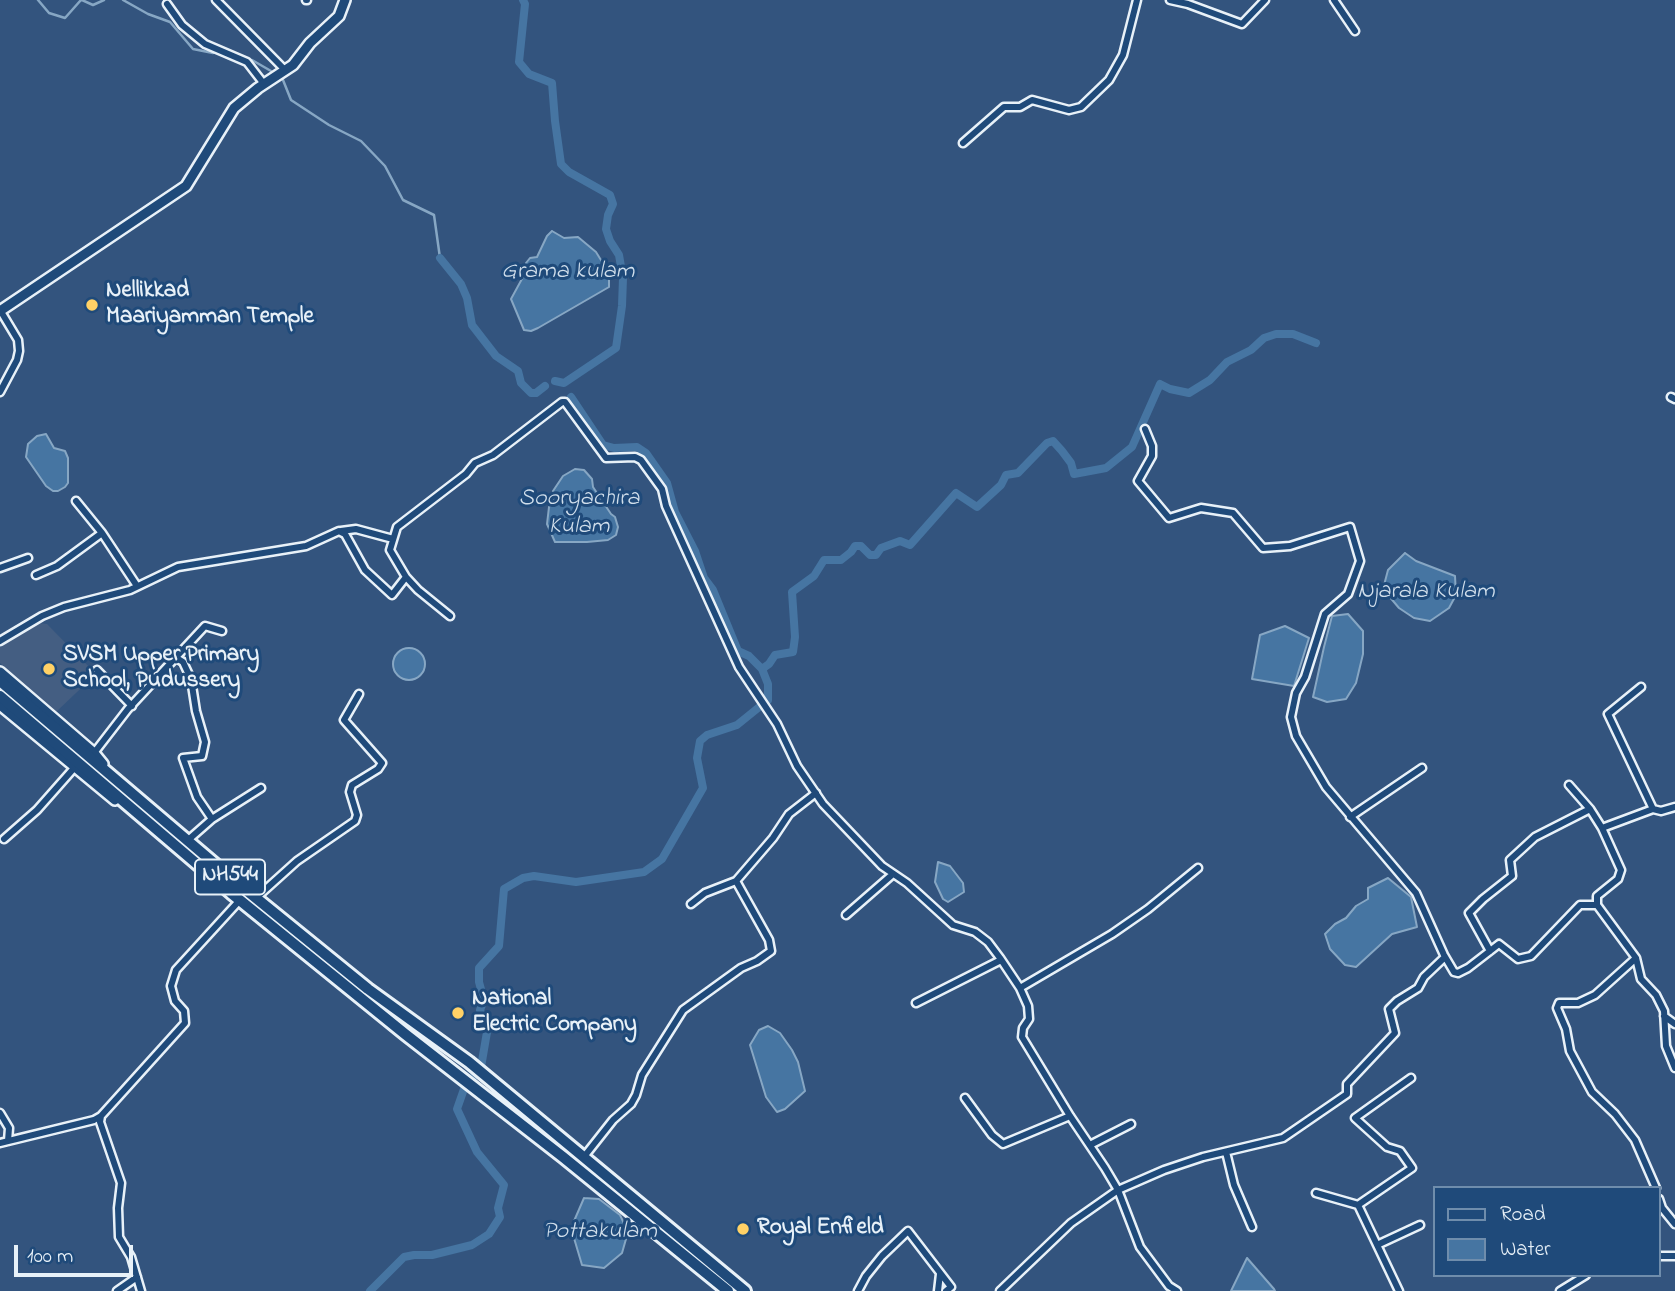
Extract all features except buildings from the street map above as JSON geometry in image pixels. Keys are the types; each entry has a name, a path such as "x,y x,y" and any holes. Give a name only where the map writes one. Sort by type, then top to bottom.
{"highway":[{"name":"NH544","path":"0,681 256,898 368,989 469,1062 745,1291"},
{"name":"NH544","path":"0,696 235,897 727,1291"}],"street":[{"path":"216,0 285,70"},
{"path":"0,392 19,352 18,340 0,310 186,186 234,108 293,65 310,43 339,16 345,0"},
{"path":"963,144 1004,107 1020,107 1032,100 1069,110 1081,107 1109,80 1123,55 1137,0"},
{"path":"1170,0 1242,24 1265,0"},
{"path":"1334,0 1355,31"},
{"path":"167,4 182,25 205,44 247,62 264,84"},
{"path":"450,616 406,577 390,550 397,527 454,484 475,463 493,455 562,402 565,402 606,458 635,457 641,460 662,489 666,506 734,658 777,724 797,765 823,804 882,866 928,901 953,925 975,932 988,942 1020,988 1028,1006 1029,1019 1023,1028 1022,1037 1118,1190 1140,1247 1169,1286 1177,1291"},
{"path":"1145,429 1153,456 1138,481 1169,518 1201,508 1233,513 1263,548 1290,546 1350,527 1357,543 1360,561 1355,578 1348,594 1325,614 1305,677 1296,693 1291,717 1305,755 1350,817 1416,893 1444,957 1454,972 1458,973 1499,944 1518,959 1531,956 1580,905 1597,905"},
{"path":"76,501 102,533 137,586"},
{"path":"0,641 64,607 137,586 178,567 306,546 339,531 356,529 393,539"},
{"path":"339,531 345,534 365,570 392,595 406,577"},
{"path":"36,575 57,566 102,533"},
{"path":"0,568 28,558"},
{"path":"94,753 132,706 205,626 222,631"},
{"path":"175,657 183,662 191,678 196,711 205,742 202,756 183,758 197,797 212,819"},
{"path":"97,670 132,706"},
{"path":"0,672 94,753 116,782"},
{"path":"1641,687 1608,714 1653,809"},
{"path":"256,898 297,861 355,821 357,815 350,792 352,785 382,763 344,720 359,694"},
{"path":"0,705 235,897 176,970 171,986 175,1001 184,1011 185,1023 101,1116 4,1142"},
{"path":"4,839 37,810 75,767"},
{"path":"1350,817 1422,768"},
{"path":"1569,785 1602,828 1622,870 1618,878 1597,895 1597,905 1636,958 1642,979 1656,995 1664,1016 1666,1046 1675,1068"},
{"path":"187,841 212,819 261,788"},
{"path":"691,904 705,893 736,881 774,838 789,814 816,793"},
{"path":"1602,828 1653,809 1661,811 1675,807"},
{"path":"1490,951 1469,913 1512,876 1510,860 1535,837 1590,809"},
{"path":"1020,988 1112,934 1198,868"},
{"path":"846,915 893,873"},
{"path":"583,1158 613,1120 631,1104 642,1075 683,1010 741,968 771,951 769,940 736,881"},
{"path":"1002,1290 1071,1223 1118,1190 1164,1170 1283,1138 1347,1094 1347,1084 1395,1033 1389,1009 1418,988 1424,977 1444,957"},
{"path":"1636,958 1595,995 1578,1003 1559,1003 1557,1008 1566,1029 1570,1051 1592,1091 1615,1114 1635,1140 1655,1186"},
{"path":"916,1003 1001,960"},
{"path":"1664,1016 1675,1024"},
{"path":"1357,1205 1412,1168 1400,1150 1387,1147 1355,1118 1411,1078"},
{"path":"965,1098 992,1135 1003,1144 1070,1116"},
{"path":"0,1113 9,1128 4,1142"},
{"path":"101,1116 100,1122 121,1183 119,1237 131,1257 141,1291"},
{"path":"1090,1145 1131,1124"},
{"path":"1226,1152 1234,1185 1252,1227"},
{"path":"1316,1193 1357,1205 1399,1291"},
{"path":"1661,1209 1675,1224"},
{"path":"1377,1245 1420,1225"},
{"path":"859,1291 866,1276 882,1256 908,1231 951,1287 946,1291"},
{"path":"938,1291 940,1274"},
{"path":"117,1291 137,1277"},
{"path":"1564,1290 1583,1277"}],"shaded area":[{"name":"SVSM Upper Primary School, Pudussery","path":"38,623 47,624 96,674 56,712 0,663 0,647"}],"water":[{"name":"Grama kulam","path":"552,231 564,238 578,237 596,252 609,273 609,287 538,328 524,330 511,299 523,277 526,263 530,258 537,257"},
{"path":"46,434 54,448 65,451 68,458 68,483 58,491 46,486 26,457 28,444 37,436"},
{"name":"Sooryachira Kulam","path":"575,469 584,470 592,479 593,487 615,517 618,527 616,535 608,540 555,542 547,524 549,507 554,501 553,491 563,476"},
{"name":"Njarala Kulam","path":"1405,553 1416,561 1455,576 1456,595 1449,608 1430,621 1414,618 1399,608 1383,589 1388,570"},
{"path":"1348,614 1363,631 1363,654 1356,683 1346,699 1327,702 1313,697 1324,647 1332,616"},
{"path":"1285,626 1309,638 1294,686 1252,679 1260,635"},
{"path":"409,648 421,652 425,664 421,676 409,680 397,676 393,664 397,652"},
{"path":"938,862 950,866 963,883 964,892 948,902 943,899 935,882"},
{"path":"1388,878 1411,897 1417,927 1392,934 1356,967 1345,965 1330,949 1325,934 1346,918 1356,906 1368,899 1368,888"},
{"path":"768,1026 780,1033 792,1050 805,1091 785,1109 777,1112 766,1097 750,1045 759,1030"},
{"name":"Pottakulam","path":"584,1198 599,1199 620,1215 628,1232 622,1253 604,1268 582,1265 571,1228"},
{"path":"1247,1258 1274,1289 1275,1291 1231,1291"}],"waterway":[{"path":"38,0 49,13 65,18 81,0"},
{"path":"82,0 93,5 104,0"},
{"path":"123,0 170,22 193,49 213,53"},
{"path":"523,0 525,4 519,62 529,74 552,83 561,164 569,172 610,195 613,204 606,229 619,255 623,278 616,348 564,383 555,381"},
{"path":"252,60 271,71"},
{"path":"283,80 291,100 329,125 361,141 385,166 403,200 434,215 440,258"},
{"path":"440,258 461,284 467,298 472,325 496,356 518,371 521,383 531,393 536,393 545,386"},
{"path":"762,669 775,655 793,652 795,637 792,592 814,576 824,560 841,560 855,546 861,546 870,555 876,555 881,548 900,541 910,545 956,493 977,507 1001,485 1006,475 1018,473 1047,443 1053,441 1071,463 1074,474 1106,468 1132,447 1160,384 1189,393 1210,380 1227,362 1251,350 1264,338 1276,334 1293,334 1316,343"},
{"path":"571,397 603,445 614,448 637,447 646,453 667,483 675,512 695,551 704,578 713,590 738,651 749,656 762,669 768,684 768,700"},
{"path":"370,1291 404,1257 432,1255 472,1245 489,1234 500,1217 498,1208 504,1185 477,1152 457,1109 464,1089 481,1067 487,1032 480,1010 484,1000 479,982 479,968 499,946 504,889 523,878 534,876 576,882 644,872 662,859 703,788 697,758 700,741 707,735 737,725 758,708"}],"place":[{"name":"Nellikkad Maariyamman Temple","path":"92,305"},
{"name":"SVSM Upper Primary School, Pudussery","path":"49,669"},
{"name":"National Electric Company","path":"458,1013"},
{"name":"Royal Enfield","path":"743,1229"}]}
